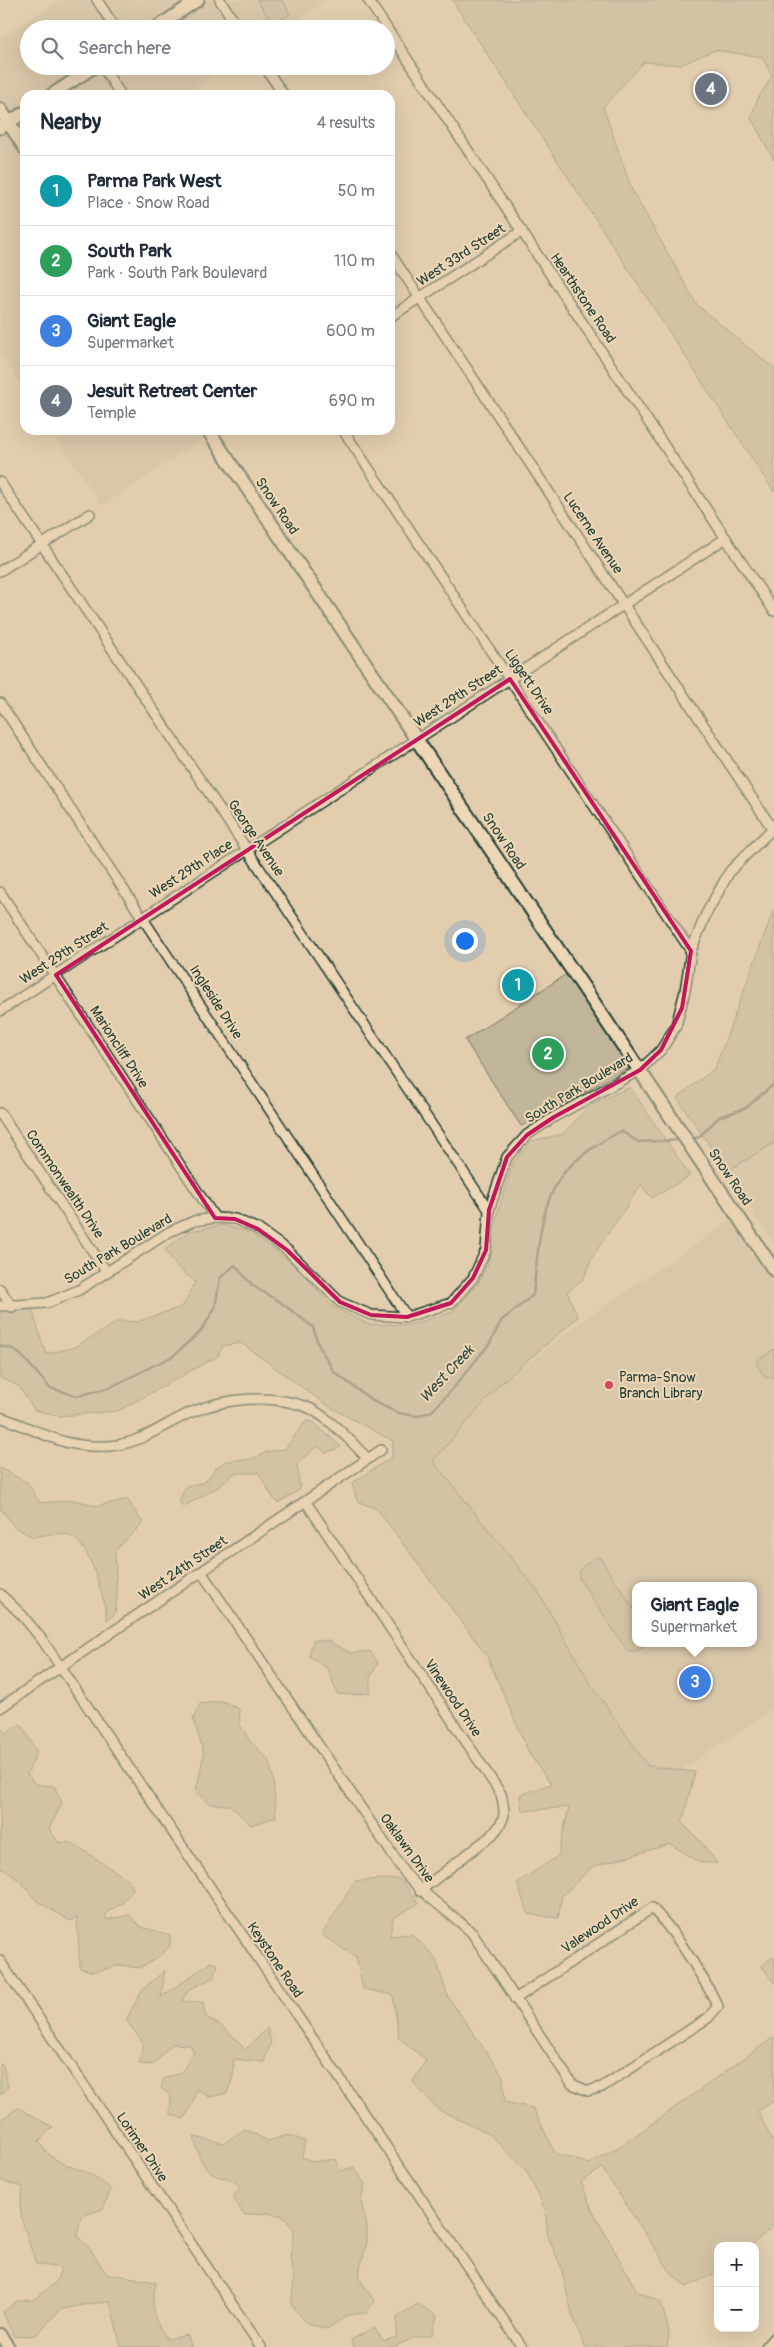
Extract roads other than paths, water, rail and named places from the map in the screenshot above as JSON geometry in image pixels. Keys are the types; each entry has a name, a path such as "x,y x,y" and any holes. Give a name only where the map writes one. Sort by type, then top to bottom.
{"main road":[{"path":"168,20 198,0"},
{"path":"60,90 82,75"},
{"path":"0,109 4,126 20,143"},
{"path":"4,126 20,115"},
{"name":"Snow Road","path":"215,435 416,740 660,1098 774,1270"},
{"path":"768,2347 774,2340"}],"street":[{"path":"97,0 110,20"},
{"path":"220,0 233,20"},
{"name":"Hearthstone Road","path":"368,0 381,20"},
{"name":"Hearthstone Road","path":"395,40 774,611"},
{"path":"108,75 118,90"},
{"path":"270,75 281,90"},
{"name":"West 33rd Street","path":"395,314 522,231"},
{"name":"Lucerne Avenue","path":"395,260 773,828"},
{"name":"Liggett Drive","path":"346,435 691,951"},
{"name":"George Avenue","path":"0,482 251,847 489,1210"},
{"path":"0,571 90,514"},
{"name":"West 29th Street","path":"251,847 726,538"},
{"name":"Ingleside Drive","path":"0,703 407,1317"},
{"name":"South Park Boulevard","path":"0,1306 12,1307 47,1304 79,1290 106,1271 170,1232 194,1221 215,1218 235,1219 258,1230 287,1250 340,1302 371,1315 407,1317 452,1302 473,1278 486,1250 489,1210 507,1158 527,1135 554,1117 640,1070 661,1050 676,1026 686,992 691,951 706,914 730,871 773,828"},
{"name":"West 29th Place","path":"143,917 251,847"},
{"name":"Marioncliff Drive","path":"0,892 215,1218"},
{"name":"West 29th Street","path":"0,1011 143,917"},
{"name":"Commonwealth Drive","path":"0,1113 106,1271"},
{"path":"0,1289 12,1307"},
{"path":"0,1418 56,1441 74,1446 110,1446 146,1438 191,1412 220,1403 260,1399 305,1406 332,1424 368,1460"},
{"name":"West 24th Street","path":"0,1708 381,1450"},
{"name":"Vinewood Drive","path":"306,1502 501,1794 506,1811 502,1826 420,1891"},
{"name":"Oaklawn Drive","path":"202,1573 405,1873 420,1891 457,1919 472,1934 572,2084 588,2092 602,2088 708,2018 718,2006"},
{"name":"Keystone Road","path":"0,1594 22,1615 60,1668 522,2347"},
{"name":"Valewood Drive","path":"516,1999 652,1908 665,1921 718,2006"},
{"name":"Lorimer Drive","path":"0,1962 261,2347"},
{"path":"0,2334 9,2347"}],"waterway":[{"name":"West Creek","path":"691,1139 699,1137 719,1117 746,1108 774,1084"},
{"name":"West Creek","path":"0,1346 13,1349 22,1356 50,1388 78,1396 111,1387 173,1356 201,1331 215,1308 220,1278 235,1265 253,1286 280,1302 313,1327 318,1344 334,1372 373,1401 398,1413 418,1416 432,1411 490,1343 501,1321 533,1295 540,1232 548,1201 568,1168 590,1150 621,1131 638,1142 683,1140"}],"place":[{"name":"Jesuit Retreat Center","path":"711,89"},
{"name":"Parma Park West","path":"518,985"},
{"name":"South Park","path":"548,1054"},
{"name":"Parma-Snow Branch Library","path":"609,1385"},
{"name":"Giant Eagle","path":"695,1682"}]}
